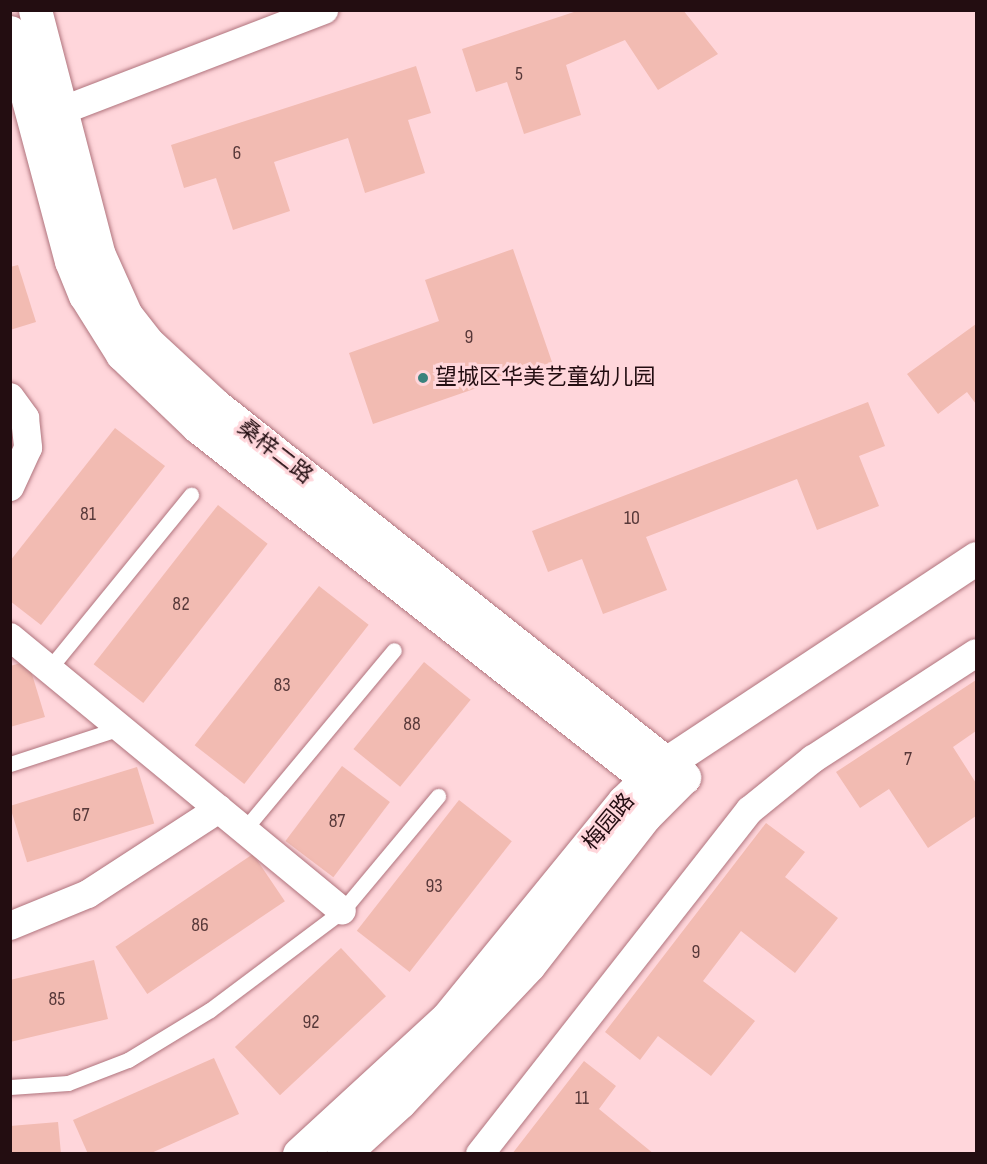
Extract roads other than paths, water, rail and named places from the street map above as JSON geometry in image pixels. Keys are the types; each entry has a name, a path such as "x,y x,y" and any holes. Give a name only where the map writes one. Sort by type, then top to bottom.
{"street":[{"name":"桑梓二路","path":"35,10 110,285 146,341 215,405 666,778"},
{"path":"61,111 324,10"},
{"name":"桑梓二路","path":"10,32 71,261 85,295 122,354 197,426 666,778"},
{"path":"10,397 25,418 28,448 10,487"},
{"name":"梅园路","path":"299,1154 447,1018 666,778 976,558"},
{"name":"梅园路","path":"343,1154 400,1102 529,965 666,778 976,575"},
{"path":"10,637 342,911"},
{"path":"480,1154 750,810 813,759 976,653"},
{"path":"10,926 88,894 219,809"}],"lane":[{"path":"49,669 191,495"},
{"path":"244,830 394,650"},
{"path":"10,764 120,728"},
{"path":"10,1087 68,1083 128,1060 210,1010 342,911 438,796"}],"place":[{"name":"望城区华美艺童幼儿园","path":"423,378"}]}
